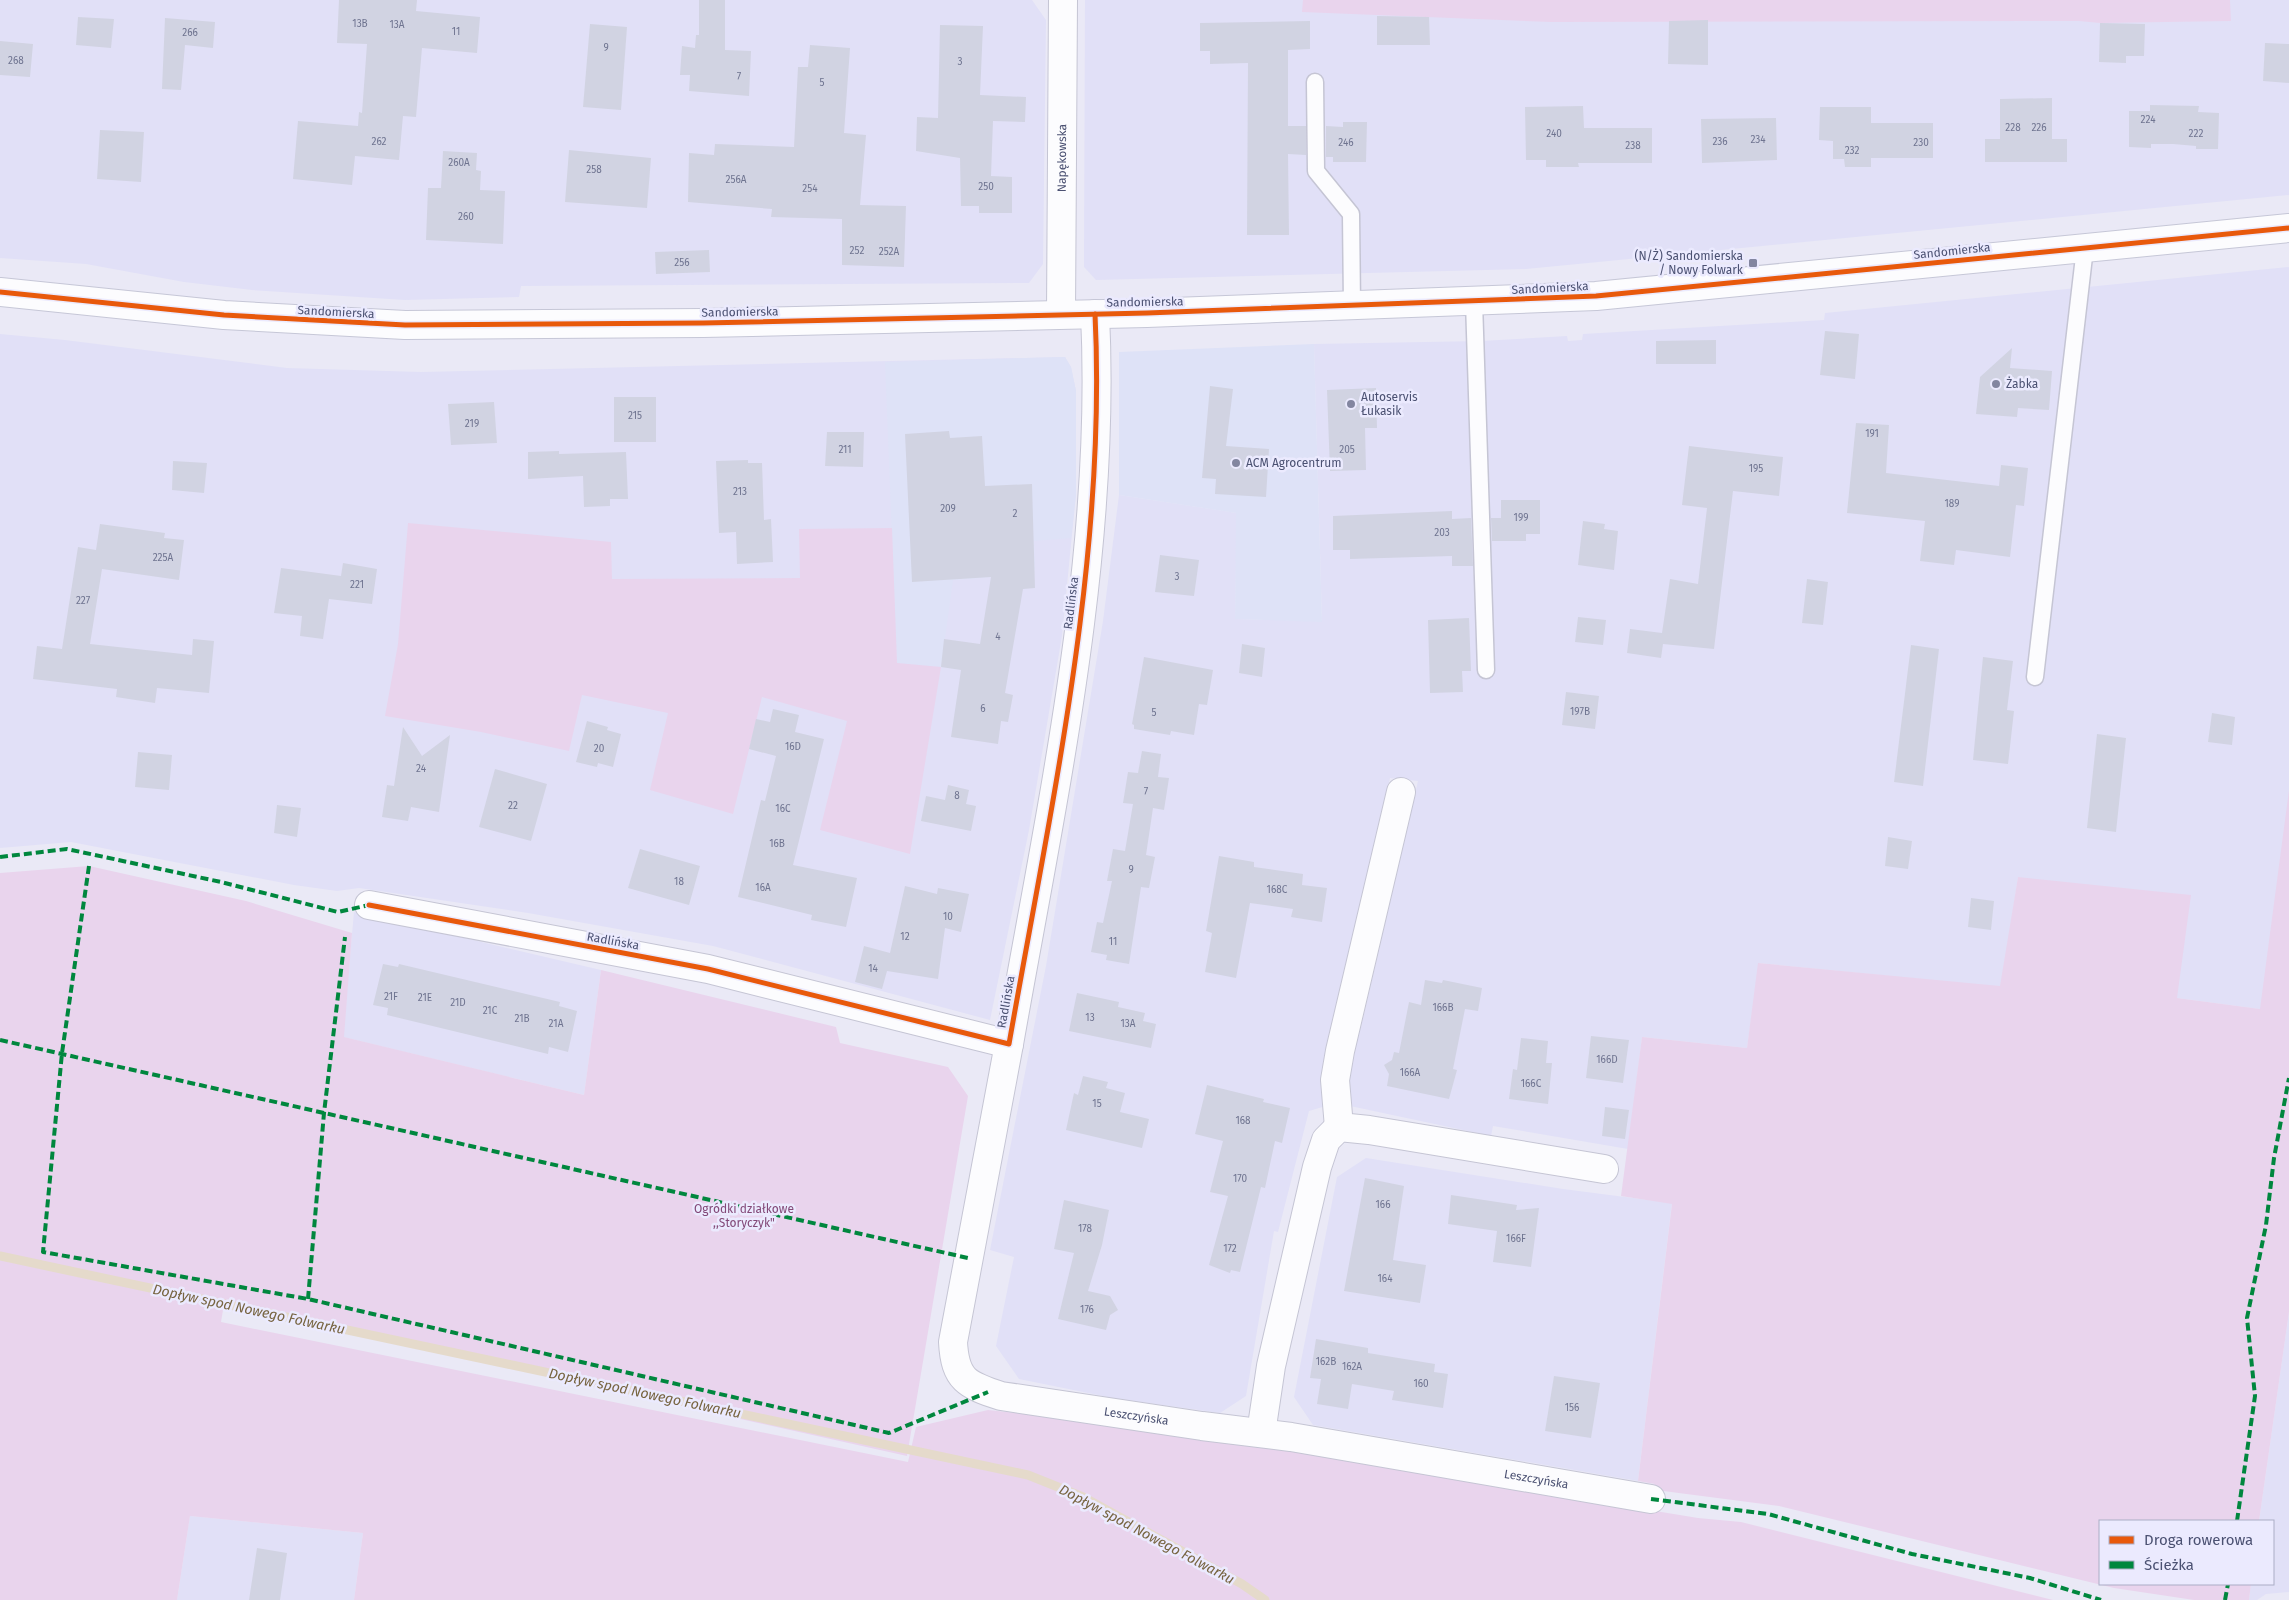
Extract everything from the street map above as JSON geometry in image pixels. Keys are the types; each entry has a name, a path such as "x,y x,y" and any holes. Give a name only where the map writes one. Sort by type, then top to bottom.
{"street":[{"name":"Napękowska","path":"1061,314 1064,0"},
{"name":"Sandomierska","path":"0,292 224,316 405,325 703,323 1095,314 1474,302 1596,296 2289,228"},
{"name":"Radlińska","path":"369,905 708,969 1009,1044 1067,712 1094,500 1095,314"},
{"path":"1261,1433 1271,1366 1317,1167 1326,1140 1339,1127 1335,1080 1340,1051 1401,792"},
{"name":"Leszczyńska","path":"1009,1044 953,1342 954,1360 961,1378 975,1388 1001,1396 1261,1433 1651,1499"},
{"path":"1339,1127 1369,1130 1604,1169"}],"lane":[{"path":"1315,82 1316,171 1351,214 1352,305"},
{"path":"2036,677 2085,248"},
{"path":"1474,302 1486,670"}],"shaded area":[{"path":"0,0 1032,0 1046,20 1043,264 1029,283 521,286 519,297 405,300 252,290 184,282 86,264 0,258"},
{"path":"1085,0 2289,0 2289,195 1526,269 1096,280 1084,267"},
{"path":"2289,267 2289,1013 2177,998 2018,878 2001,987 1759,963 1747,1048 1642,1037 1628,1149 1493,1126 1491,1136 1336,1103 1309,1111 1278,1232 1274,1231 1246,1396 1220,1413 1113,1398 1019,1379 996,1346 1014,1257 990,1250 1046,966 1103,621 1119,495 1237,513 1235,619 1322,621 1314,344 1481,341 1567,336 1568,341 1582,340 1583,334 1824,320 1825,313","holes":["1390,778 1418,781 1361,1027 1337,1021"]},
{"path":"0,334 65,340 287,368 421,372 1065,357 1071,367 1076,391 1076,494 1062,636 1029,830 990,1020 713,946 528,913 359,888 337,891 294,885 71,842 0,848"},
{"path":"1314,344 1322,622 1235,619 1236,513 1119,495 1119,352"},
{"path":"1065,357 1071,367 1076,391 1076,494 1071,538 1034,541 1035,570 999,572 991,577 953,580 941,667 897,663 885,362"},
{"path":"354,912 601,970 584,1095 343,1037"},
{"path":"1366,1158 1563,1189 1672,1203 1638,1481 1313,1425 1294,1397 1337,1177"},
{"path":"2289,1312 2289,1592 2266,1594 2257,1600 2249,1600 2251,1585 2274,1585 2274,1520 2259,1520"},
{"path":"190,1516 363,1533 354,1600 177,1600"}],"green space":[{"path":"1303,0 2230,0 2231,21 2100,23 2079,21 1551,22 1302,12"},
{"path":"408,523 611,542 612,579 800,578 799,529 892,528 897,663 941,667 910,854 820,830 847,721 762,697 733,814 650,790 668,713 582,695 569,751 481,732 385,716 398,644"},
{"path":"2289,790 2289,1312 2259,1520 2099,1520 2099,1584 1779,1506 1648,1489 1655,1484 1638,1481 1672,1204 1621,1196 1642,1037 1747,1048 1758,963 2000,986 2018,877 2191,895 2177,998 2260,1009"},
{"name":"Ogródki działkowe ,,Storyczyk\"","path":"89,866 246,901 352,933 344,1037 584,1095 601,970 836,1027 840,1043 948,1067 968,1096 907,1456 224,1304 221,1322 908,1462 916,1427 988,1410 1064,1418 1265,1447 1698,1518 1741,1522 2053,1600 354,1600 363,1533 190,1516 177,1600 0,1600 0,1256 4,1256 0,1255 0,873"},
{"path":"2102,1585 2251,1585 2249,1600 2194,1600"}],"building":[{"path":"339,0 417,0 416,11 480,17 477,53 422,48 416,117 403,116 399,160 355,156 352,185 293,179 298,121 358,126 359,112 362,113 367,44 337,43"},
{"path":"699,0 725,0 725,50 751,51 749,96 689,91 690,75 680,75 682,46 695,48 696,35 699,35"},
{"path":"1377,16 1429,17 1430,45 1377,45"},
{"path":"78,17 114,19 111,48 76,45"},
{"path":"165,18 215,22 213,48 185,45 181,90 162,89"},
{"path":"1708,20 1708,65 1668,64 1669,21"},
{"path":"1310,21 1310,49 1288,50 1288,126 1306,126 1306,155 1288,154 1289,235 1247,235 1248,63 1210,64 1210,51 1200,51 1200,23"},
{"path":"2100,23 2145,24 2144,56 2126,56 2126,63 2099,62"},
{"path":"590,24 627,27 621,110 583,107"},
{"path":"940,25 983,26 980,95 1026,97 1025,122 993,121 991,176 1012,177 1012,213 979,213 979,206 961,206 960,158 916,151 917,117 938,118"},
{"path":"0,41 33,44 30,77 0,75"},
{"path":"2265,43 2289,44 2289,83 2263,81"},
{"path":"810,45 850,48 844,133 866,135 860,205 906,206 904,267 842,265 842,219 771,217 772,209 688,202 689,153 714,155 715,144 794,147 798,67 808,67"},
{"path":"2052,98 2052,139 2067,139 2067,162 1985,162 1985,139 2000,139 2000,99"},
{"path":"2150,105 2199,106 2198,112 2219,113 2218,149 2196,149 2196,146 2173,144 2151,144 2151,148 2129,147 2129,111 2150,111"},
{"path":"1583,106 1584,128 1652,128 1652,163 1578,163 1579,167 1546,167 1546,160 1526,160 1525,107"},
{"path":"1820,107 1871,107 1871,123 1933,123 1933,158 1871,158 1871,167 1845,167 1844,159 1833,159 1833,141 1819,140"},
{"path":"1776,118 1777,160 1702,163 1701,119"},
{"path":"1343,122 1367,122 1366,162 1333,162 1333,157 1326,157 1326,126 1343,127"},
{"path":"100,130 144,132 141,182 97,179"},
{"path":"569,150 651,158 647,208 565,202"},
{"path":"443,151 477,153 476,170 481,171 480,190 505,191 503,244 426,240 428,188 441,188"},
{"path":"709,250 710,272 656,274 655,252"},
{"path":"1825,331 1859,334 1855,379 1820,375"},
{"path":"1716,340 1716,364 1656,364 1656,341"},
{"path":"2012,348 2010,368 2052,371 2049,410 2018,408 2017,417 1976,414 1980,377"},
{"name":"ACM Agrocentrum","path":"1210,386 1233,389 1226,446 1269,449 1266,497 1215,494 1216,479 1202,478"},
{"path":"1376,388 1377,428 1365,428 1366,470 1330,471 1327,390"},
{"path":"614,397 656,397 656,442 614,442"},
{"path":"494,402 497,443 451,445 448,404"},
{"path":"1856,423 1889,425 1886,473 1999,486 2001,465 2028,468 2024,506 2016,505 2010,557 1956,550 1954,565 1920,561 1925,521 1847,513"},
{"path":"949,431 950,438 982,436 985,486 1032,484 1035,588 1023,589 1005,693 1013,695 1008,722 1001,721 998,744 951,737 961,670 941,667 944,639 980,644 991,577 912,582 905,434"},
{"path":"827,432 864,432 863,467 825,466"},
{"path":"1689,446 1783,457 1779,496 1733,491 1714,649 1663,644 1661,658 1627,653 1630,629 1662,633 1670,579 1698,584 1707,508 1682,505"},
{"path":"559,451 559,454 626,452 628,499 610,499 610,506 584,507 583,476 528,479 528,452"},
{"path":"748,460 748,463 762,463 764,520 771,519 773,562 737,564 736,532 719,533 716,461"},
{"path":"173,461 207,463 204,493 172,490"},
{"path":"1501,500 1540,500 1540,534 1526,534 1526,541 1492,541 1491,518 1501,518"},
{"path":"1452,511 1452,519 1471,518 1473,566 1452,566 1452,556 1350,559 1350,550 1333,550 1333,516"},
{"path":"1583,521 1605,524 1604,529 1618,531 1614,570 1578,565"},
{"path":"100,524 165,533 164,538 184,540 179,580 102,569 90,644 192,655 193,639 214,641 209,693 157,688 155,703 116,697 117,689 33,679 37,646 62,649 78,547 96,550"},
{"path":"1160,555 1199,560 1194,596 1155,592"},
{"path":"343,563 377,569 372,604 329,599 323,639 300,636 302,616 274,613 281,568 341,576"},
{"path":"1807,579 1828,582 1823,625 1802,623"},
{"path":"1578,617 1606,620 1603,645 1575,642"},
{"path":"1469,618 1471,671 1462,671 1463,692 1430,693 1428,620"},
{"path":"1242,644 1265,648 1262,677 1239,673"},
{"path":"1911,645 1939,649 1923,786 1894,782"},
{"path":"1144,657 1213,670 1207,705 1199,704 1194,735 1171,731 1170,735 1134,729 1132,724"},
{"path":"1983,657 2013,661 2007,710 2014,711 2008,764 1973,760"},
{"path":"1566,692 1599,696 1595,729 1562,725"},
{"path":"773,709 799,715 795,732 824,739 793,865 857,878 846,927 811,920 812,915 738,897 761,800 765,801 776,756 749,749 756,719 770,722"},
{"path":"2212,713 2235,717 2232,745 2208,742"},
{"path":"587,721 608,727 607,730 621,734 613,767 598,763 597,767 576,762"},
{"path":"403,727 422,756 450,735 439,812 411,807 408,821 382,817 387,785 394,786"},
{"path":"2097,734 2126,738 2116,832 2087,828"},
{"path":"1142,751 1161,754 1158,777 1169,778 1164,810 1153,808 1146,855 1155,857 1149,888 1141,887 1129,964 1106,960 1107,955 1091,952 1097,922 1103,923 1112,881 1107,881 1113,849 1125,851 1133,804 1123,803 1128,772 1138,773"},
{"path":"138,752 172,755 169,790 135,787"},
{"path":"495,769 547,784 531,841 479,827"},
{"path":"948,785 969,790 966,804 976,806 971,831 921,821 926,796 945,800"},
{"path":"277,805 301,808 297,837 274,833"},
{"path":"1888,837 1912,841 1908,869 1885,866"},
{"path":"640,849 700,866 689,905 628,888"},
{"path":"1219,856 1254,862 1254,867 1303,874 1302,885 1327,888 1322,922 1291,917 1293,909 1250,903 1236,978 1205,972 1212,933 1206,931"},
{"path":"905,886 937,894 938,888 969,894 961,932 945,928 938,979 887,971 882,989 855,982 864,946 890,953"},
{"path":"1971,898 1994,901 1991,930 1968,927"},
{"path":"383,964 398,967 399,964 560,1002 559,1006 577,1011 568,1052 549,1047 548,1054 387,1015 388,1008 373,1005"},
{"path":"1425,980 1442,983 1443,980 1482,988 1478,1011 1465,1009 1453,1069 1457,1070 1449,1099 1387,1086 1389,1074 1384,1065 1392,1060 1394,1052 1399,1053 1409,1002 1421,1005"},
{"path":"1077,993 1119,1002 1118,1007 1145,1013 1143,1021 1156,1024 1151,1048 1069,1031"},
{"path":"1591,1036 1629,1040 1623,1083 1586,1078"},
{"path":"1521,1038 1548,1041 1546,1063 1552,1063 1548,1104 1509,1099 1513,1069 1517,1070"},
{"path":"1083,1076 1108,1082 1106,1088 1125,1093 1120,1112 1149,1119 1142,1148 1066,1130 1074,1093 1078,1095"},
{"path":"1207,1085 1264,1099 1263,1102 1290,1108 1282,1143 1275,1141 1265,1188 1261,1187 1240,1272 1231,1270 1230,1273 1209,1265 1228,1196 1210,1192 1223,1141 1195,1134"},
{"path":"1605,1107 1629,1110 1625,1139 1602,1136"},
{"path":"1365,1178 1404,1186 1393,1260 1426,1265 1420,1303 1344,1291"},
{"path":"1451,1195 1517,1205 1516,1210 1539,1208 1531,1267 1493,1262 1497,1231 1448,1224"},
{"path":"1064,1200 1109,1210 1102,1245 1088,1291 1110,1296 1118,1310 1110,1315 1106,1330 1058,1319 1074,1253 1054,1249"},
{"path":"1316,1339 1368,1348 1368,1353 1435,1364 1434,1372 1448,1374 1443,1408 1392,1400 1394,1391 1352,1384 1348,1409 1317,1404 1321,1379 1310,1378"},
{"path":"1554,1376 1600,1383 1591,1438 1545,1431"},
{"path":"257,1548 287,1553 280,1600 249,1600"}],"waterway":[{"name":"Dopływ spod Nowego Folwarku","path":"0,1256 1028,1475 1083,1497 1242,1584 1265,1600"}],"marked path":[{"path":"0,857 67,849 221,882 338,912 369,905"},
{"path":"89,866 62,1053 43,1252 308,1299 889,1433 988,1392"},
{"path":"308,1299 324,1113 345,937"},
{"path":"0,1040 968,1258"},
{"path":"2237,1520 2255,1396 2247,1318 2266,1225 2274,1158 2289,1078"},
{"path":"1651,1499 1768,1514 1912,1554 2030,1578 2101,1600"},
{"path":"2225,1600 2228,1585"}],"cycle path":[{"path":"0,292 224,315 405,325 703,323 1147,313 1596,296 2289,228"},
{"path":"369,905 708,969 1009,1044 1058,772 1084,589 1093,497 1096,405 1095,314"}],"place":[{"name":"(N/Ż) Sandomierska / Nowy Folwark","path":"1753,263"},
{"name":"Żabka","path":"1996,384"},
{"name":"Autoservis Łukasik","path":"1351,404"},
{"name":"ACM Agrocentrum","path":"1236,463"}]}
